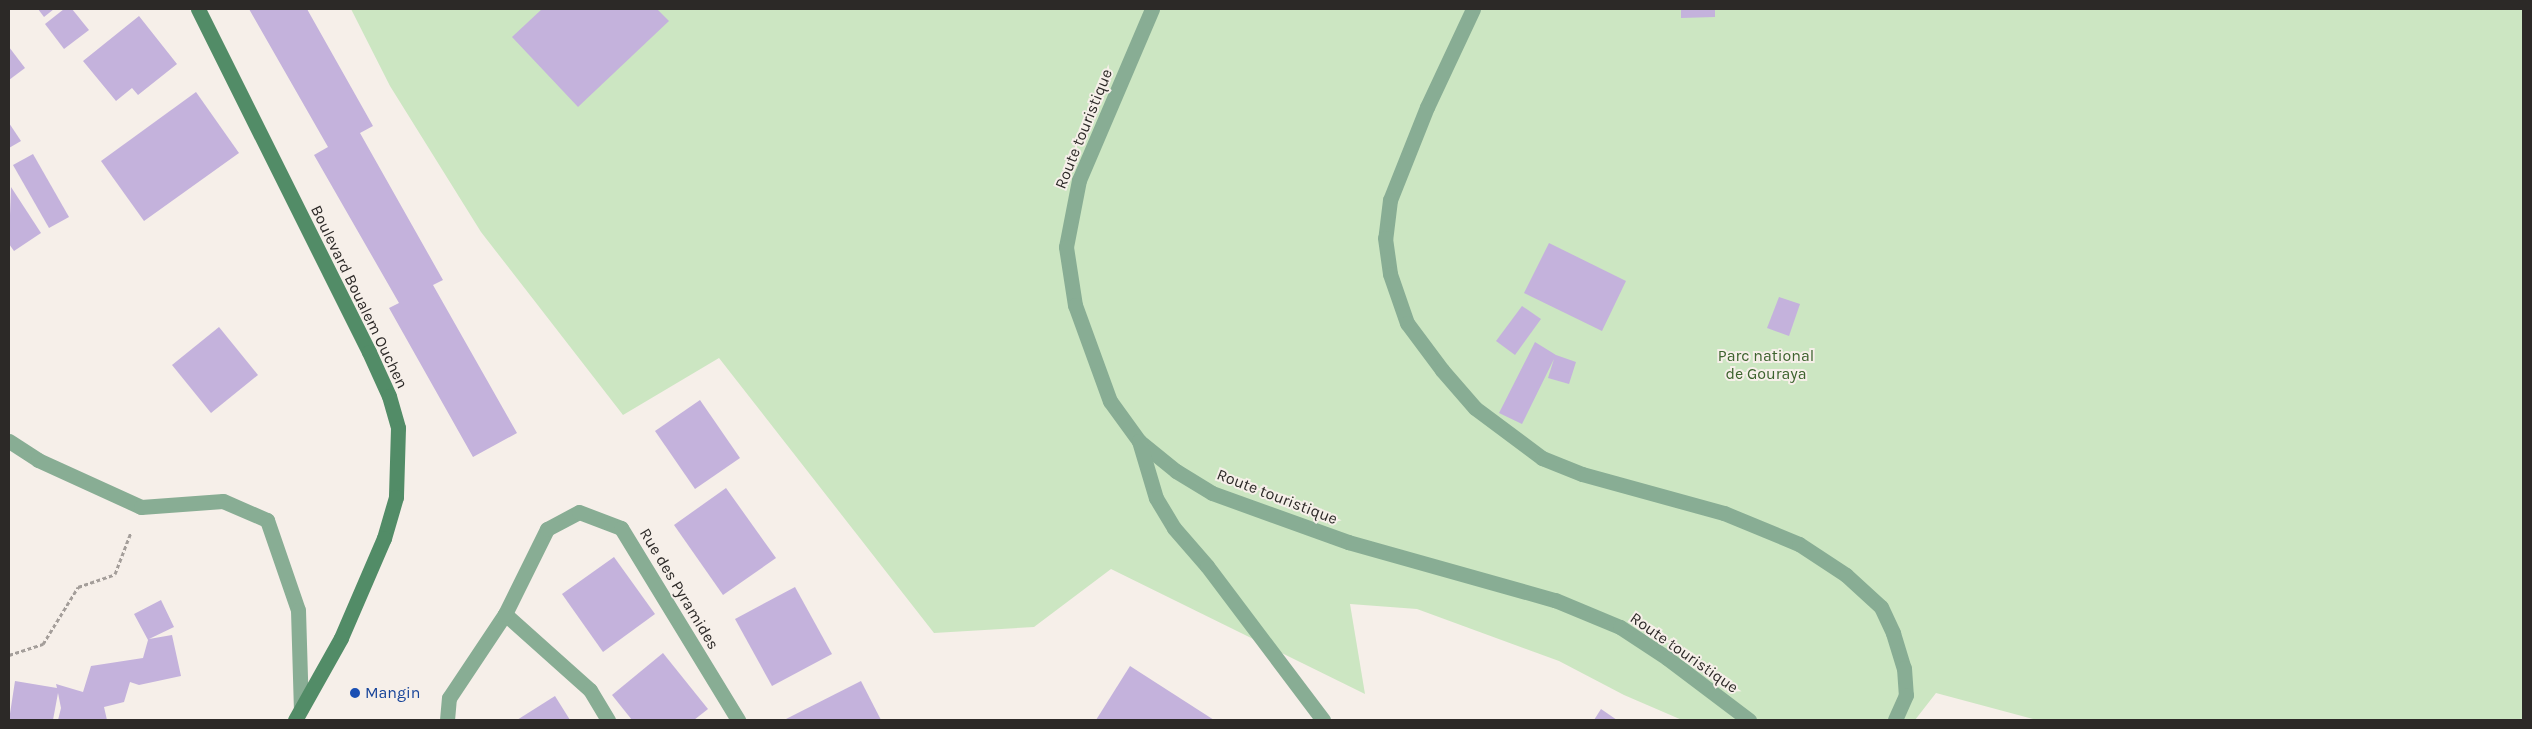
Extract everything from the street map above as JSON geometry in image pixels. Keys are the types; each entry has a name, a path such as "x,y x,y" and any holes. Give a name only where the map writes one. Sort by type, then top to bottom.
{"main road":[{"name":"Boulevard Boualem Ouchen","path":"198,9 369,352 389,396 398,428 396,497 384,538 341,638 298,714"}],"street":[{"name":"Route touristique","path":"1152,9 1079,180 1066,247 1075,305 1110,401 1139,441 1176,471 1212,493 1348,542 1555,600 1620,628 1667,658 1749,720"},
{"path":"1473,9 1428,107 1390,200 1385,238 1388,265 1408,323 1442,370 1475,408 1542,458 1582,474 1724,513 1799,544 1846,575 1881,607 1893,633 1904,668 1906,695 1895,720"},
{"path":"9,441 38,460 141,507 223,501 267,520 298,610 298,714"},
{"path":"1139,441 1156,498 1174,528 1208,566 1323,720"},
{"name":"Rue des Pyramides","path":"447,720 449,698 505,614 547,529 579,512 622,528 738,720"},
{"path":"505,614 590,690 608,720"}],"path":[{"path":"9,655 43,644 78,587 115,574 141,507"}],"green space":[{"name":"Parc national de Gouraya","path":"351,9 2523,9 2523,720 2037,720 1936,693 1915,720 1682,720 1624,695 1559,661 1417,609 1350,604 1365,694 1111,569 1034,627 934,633 719,358 623,415 481,232 390,86"}],"building":[{"path":"38,9 54,9 44,17"},
{"path":"64,9 72,9 89,30 64,49 45,24"},
{"path":"249,9 307,9 373,126 360,133 443,280 433,285 517,433 473,457 389,308 399,303 314,155 328,147"},
{"path":"542,9 657,9 669,21 578,107 512,37"},
{"path":"1681,9 1715,9 1715,17 1681,18"},
{"path":"139,16 177,64 138,95 132,88 116,101 83,61"},
{"path":"9,47 25,68 9,80"},
{"path":"196,92 239,153 144,221 101,161"},
{"path":"9,123 21,141 9,148"},
{"path":"33,154 69,217 49,228 13,165"},
{"path":"11,187 41,233 14,251 9,244"},
{"path":"1549,243 1626,281 1602,331 1524,293"},
{"path":"1779,297 1800,304 1789,336 1767,328"},
{"path":"1522,306 1541,319 1515,355 1496,341"},
{"path":"219,327 258,375 211,413 172,365"},
{"path":"1535,342 1556,355 1576,362 1569,384 1548,378 1554,359 1522,424 1499,413"},
{"path":"700,400 740,458 695,489 655,431"},
{"path":"726,488 776,558 723,595 674,525"},
{"path":"614,557 655,614 603,652 562,594"},
{"path":"795,587 832,654 772,686 735,619"},
{"path":"161,600 174,627 149,639 172,635 181,676 139,685 130,682 124,702 104,707 107,720 58,720 61,708 58,693 53,720 9,720 15,681 57,688 56,684 83,692 91,666 143,658 148,640 134,614"},
{"path":"663,653 708,709 694,720 632,720 612,695"},
{"path":"1130,666 1214,720 1096,720"},
{"path":"861,681 881,720 784,720"},
{"path":"555,696 570,720 517,720"},
{"path":"1601,709 1617,720 1594,720"}],"place":[{"name":"Mangin","path":"355,693"}]}
